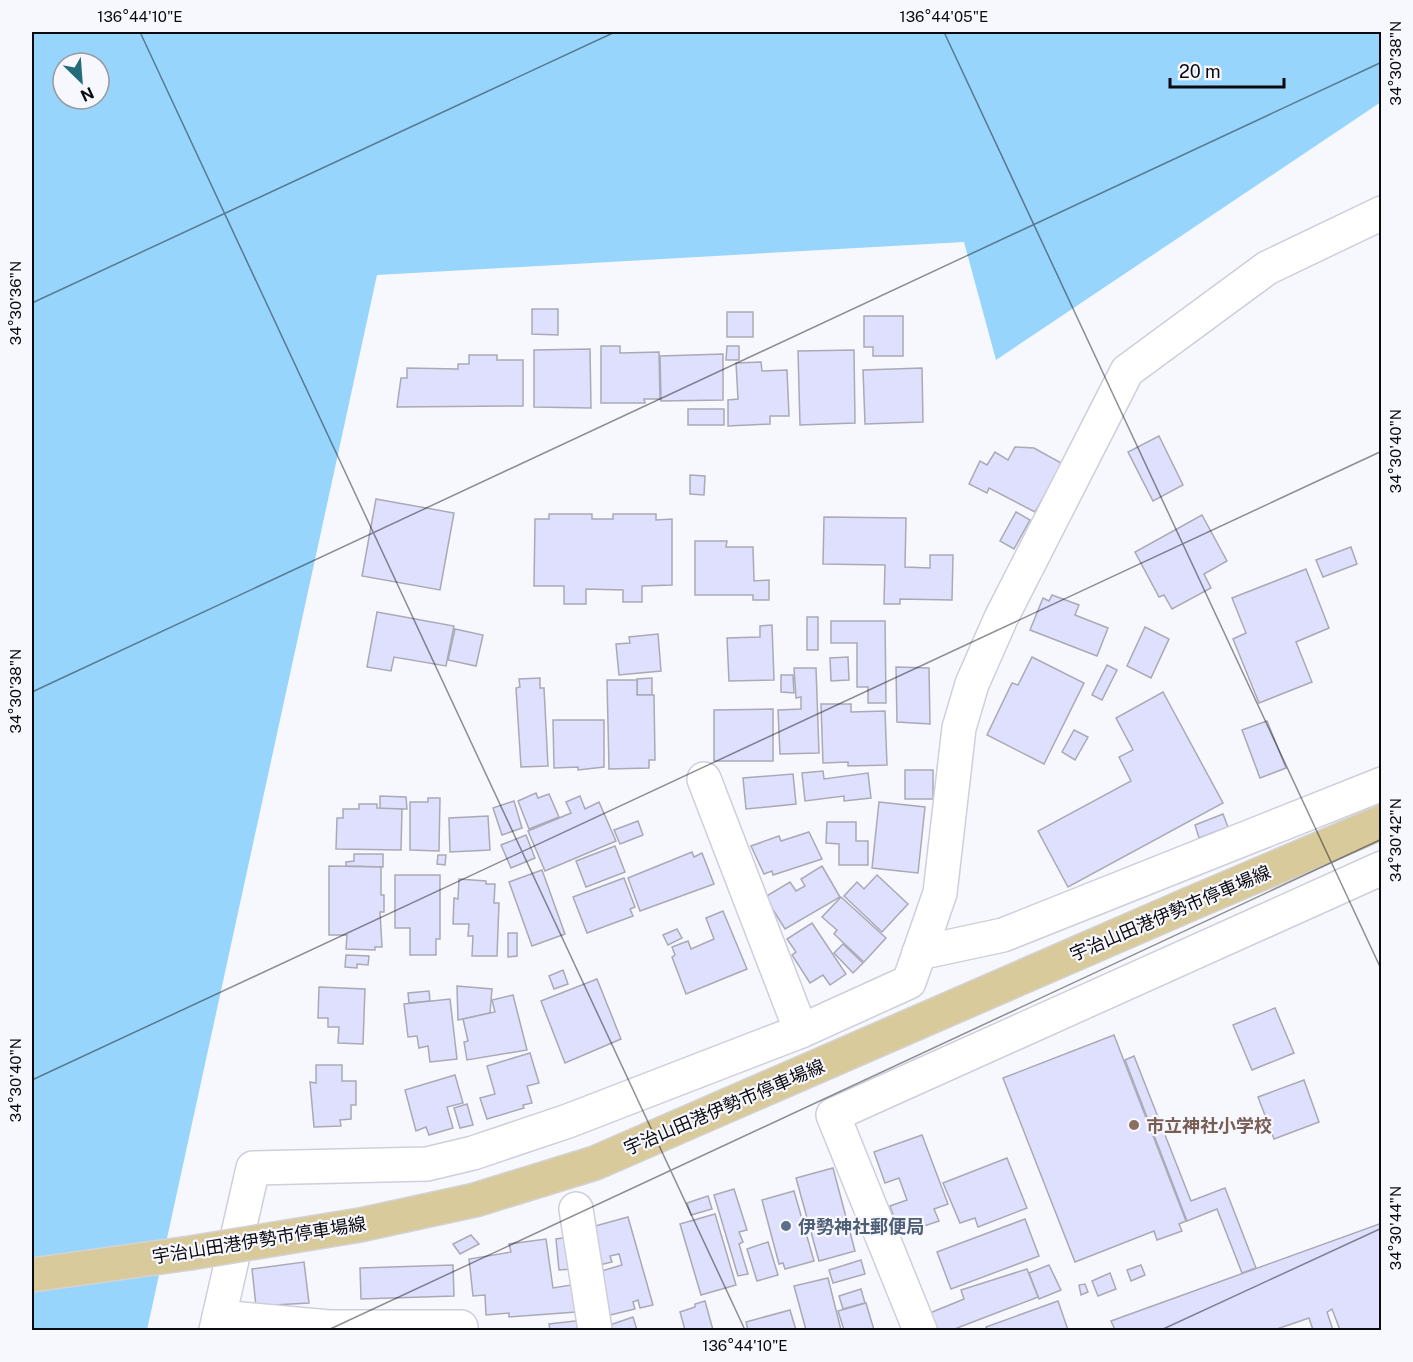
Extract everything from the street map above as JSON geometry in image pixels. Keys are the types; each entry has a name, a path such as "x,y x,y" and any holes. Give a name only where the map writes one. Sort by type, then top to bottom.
{"main road":[{"name":"宇治山田港伊勢市停車場線","path":"32,1275 190,1253 360,1225 475,1200 595,1163 1382,822"}],"street":[{"path":"461,1330 461,1327 328,1329 218,1324 253,1168 427,1164 472,1153 568,1121 801,1031 909,982 940,893 959,728 972,684 1001,618 1127,371 1267,268 1382,213"},
{"path":"704,779 801,1031"},
{"path":"919,954 1003,935 1382,784"},
{"path":"920,1330 833,1115 1382,868"},
{"path":"576,1209 595,1330"}],"water":[{"path":"32,32 1381,32 1381,102 996,360 964,242 377,275 147,1330 32,1330"}],"building":[{"path":"532,309 558,309 558,335 532,334"},
{"path":"727,312 753,312 753,337 727,337"},
{"path":"864,316 903,316 903,356 873,356 873,347 864,347"},
{"path":"601,346 620,346 620,353 659,352 660,399 644,399 645,403 601,403"},
{"path":"727,346 739,346 739,360 726,360"},
{"path":"590,349 591,408 534,407 534,350"},
{"path":"854,350 855,423 800,425 798,351"},
{"path":"723,354 723,400 661,401 660,356"},
{"path":"469,355 497,355 497,360 523,360 523,406 397,407 401,378 407,378 407,368 458,369 458,364 469,364"},
{"path":"761,362 762,371 787,370 789,416 770,416 770,424 728,426 728,400 738,399 736,363"},
{"path":"922,368 923,422 865,424 863,370"},
{"path":"688,409 724,409 724,425 688,425"},
{"path":"1159,436 1183,485 1153,501 1128,452"},
{"path":"1015,447 1034,448 1063,464 1035,512 989,488 987,493 969,484 980,461 987,465 995,452 1008,460"},
{"path":"690,475 705,476 704,495 690,494"},
{"path":"376,499 454,513 440,590 362,576"},
{"path":"1016,512 1030,520 1014,549 1000,541"},
{"path":"549,514 592,514 592,519 613,519 613,514 656,514 656,520 672,519 672,585 642,586 642,602 623,602 623,590 586,589 586,604 564,604 564,586 534,586 535,519 549,519"},
{"path":"1202,515 1227,561 1204,574 1211,588 1172,609 1164,595 1159,597 1135,552"},
{"path":"824,517 906,518 905,567 930,568 930,555 953,555 952,600 900,599 900,604 884,604 885,565 823,564"},
{"path":"695,541 727,541 726,547 753,547 754,581 769,580 769,600 753,600 753,595 695,595"},
{"path":"1351,547 1357,564 1323,577 1316,560"},
{"path":"1306,569 1329,628 1296,642 1312,682 1259,703 1233,639 1246,633 1232,598"},
{"path":"1052,595 1079,605 1075,615 1108,628 1097,656 1030,630 1043,598 1049,601"},
{"path":"377,612 454,626 446,666 394,657 391,671 367,667"},
{"path":"807,617 818,617 818,650 807,650"},
{"path":"831,621 885,621 886,703 868,703 868,687 857,687 857,643 831,643"},
{"path":"772,625 774,680 729,681 727,638 760,637 760,626"},
{"path":"1145,627 1169,639 1151,678 1127,666"},
{"path":"455,629 483,635 476,666 448,660"},
{"path":"658,634 661,671 619,675 616,644 630,643 629,637"},
{"path":"848,657 849,680 831,681 830,658"},
{"path":"1032,657 1084,683 1044,764 987,735 1012,683 1018,685"},
{"path":"1107,665 1117,670 1102,700 1092,695"},
{"path":"896,667 929,668 930,724 897,722"},
{"path":"794,668 816,668 819,753 780,754 778,710 801,709 801,697 796,698"},
{"path":"781,675 793,675 794,693 781,692"},
{"path":"540,678 540,688 544,688 548,766 521,767 516,688 520,687 519,679"},
{"path":"652,678 652,695 637,695 637,679"},
{"path":"607,680 637,680 637,695 654,695 655,760 649,760 649,768 609,769"},
{"path":"1163,692 1223,803 1068,887 1038,831 1131,781 1119,757 1133,750 1116,718"},
{"path":"821,704 851,704 851,712 885,711 887,765 848,766 848,762 823,763"},
{"path":"773,709 773,761 714,761 714,710"},
{"path":"553,720 604,720 604,767 578,770 578,767 554,768"},
{"path":"1267,721 1286,768 1260,778 1242,730"},
{"path":"1074,730 1088,737 1075,760 1062,752"},
{"path":"905,770 933,770 933,799 905,799"},
{"path":"823,771 824,779 868,773 871,798 844,801 844,796 805,801 802,773"},
{"path":"793,774 796,804 746,809 743,778"},
{"path":"536,793 538,798 549,794 559,817 529,829 518,801"},
{"path":"380,796 406,797 407,809 380,809"},
{"path":"580,796 585,809 599,802 616,841 545,871 528,831 571,813 566,802"},
{"path":"428,798 440,798 439,851 410,850 410,802 428,802"},
{"path":"514,801 522,828 502,835 493,808"},
{"path":"879,802 925,807 918,873 872,868"},
{"path":"359,804 377,804 377,808 402,809 401,850 336,849 337,818 343,818 343,809 359,809"},
{"path":"1223,814 1228,827 1199,838 1195,825"},
{"path":"488,816 490,850 450,852 449,818"},
{"path":"638,821 643,835 620,844 614,830"},
{"path":"827,822 856,822 856,841 868,841 868,865 839,865 839,844 826,843"},
{"path":"809,832 822,859 773,875 772,871 764,874 751,846 779,836 781,841"},
{"path":"526,835 535,858 511,868 501,845"},
{"path":"615,846 625,872 586,887 576,861"},
{"path":"692,852 694,857 702,853 714,884 640,911 628,878"},
{"path":"354,854 383,854 383,867 346,866 346,862 354,861"},
{"path":"438,855 446,855 445,865 437,864"},
{"path":"329,866 381,867 381,895 384,895 384,912 380,912 382,947 375,947 375,950 346,949 347,935 329,935"},
{"path":"822,866 840,897 785,929 765,897 790,882 796,891 805,886 801,879"},
{"path":"542,870 565,934 532,946 509,882"},
{"path":"395,875 440,875 440,939 436,939 436,955 410,955 410,928 395,928"},
{"path":"877,875 908,904 882,932 844,896 857,882 864,889"},
{"path":"624,878 635,907 630,909 633,916 587,933 573,897"},
{"path":"459,879 495,884 494,903 499,903 497,956 472,956 473,936 468,936 469,924 453,924 454,898 458,899"},
{"path":"841,897 886,938 864,962 834,934 837,930 822,917"},
{"path":"723,911 747,969 686,994 672,957 675,955 672,947 688,941 691,949 714,939 706,918"},
{"path":"812,923 846,974 830,985 823,975 810,983 792,955 796,952 787,939"},
{"path":"677,929 682,938 668,945 663,935"},
{"path":"508,933 517,933 517,956 508,957"},
{"path":"843,944 863,963 853,973 834,953"},
{"path":"346,955 369,956 368,965 357,964 357,968 345,967"},
{"path":"563,970 568,984 554,989 549,976"},
{"path":"597,979 621,1039 565,1063 541,1001"},
{"path":"457,986 492,989 490,1013 458,1020"},
{"path":"319,987 365,989 363,1044 338,1043 339,1027 328,1027 328,1018 318,1018"},
{"path":"429,991 430,1001 409,1003 408,993"},
{"path":"513,995 527,1050 467,1060 464,1042 468,1041 463,1019 495,1012 492,1000"},
{"path":"450,999 457,1059 430,1062 428,1046 419,1048 417,1036 408,1037 404,1004"},
{"path":"1275,1008 1294,1053 1252,1070 1233,1025"},
{"path":"1114,1035 1186,1221 1179,1224 1182,1231 1157,1240 1154,1231 1075,1262 1003,1078"},
{"path":"530,1053 539,1083 527,1086 532,1103 523,1105 524,1108 487,1119 480,1098 495,1094 487,1066"},
{"path":"1134,1056 1191,1201 1225,1188 1256,1268 1242,1273 1217,1209 1187,1221 1125,1060"},
{"path":"316,1065 342,1065 342,1081 356,1081 356,1105 351,1105 351,1119 340,1120 341,1126 314,1127 310,1082 316,1083"},
{"path":"455,1075 463,1103 447,1107 453,1128 429,1135 426,1127 416,1131 405,1090"},
{"path":"1304,1080 1319,1122 1274,1139 1258,1097"},
{"path":"467,1104 473,1125 460,1128 454,1108"},
{"path":"922,1135 948,1204 934,1209 939,1221 918,1228 914,1217 896,1224 890,1206 907,1200 899,1178 885,1183 874,1152"},
{"path":"1007,1158 1027,1208 978,1227 975,1218 960,1223 943,1183"},
{"path":"833,1168 855,1251 819,1261 796,1178"},
{"path":"734,1189 747,1230 739,1232 743,1242 739,1244 748,1274 738,1276 714,1195"},
{"path":"794,1191 814,1261 785,1269 783,1263 779,1264 762,1200"},
{"path":"708,1196 712,1209 691,1215 687,1203"},
{"path":"715,1214 736,1285 701,1295 680,1224"},
{"path":"628,1217 653,1305 640,1308 638,1300 633,1302 635,1309 606,1316 598,1272 622,1265 619,1254 610,1256 612,1262 599,1265 588,1228"},
{"path":"1025,1219 1039,1256 951,1289 937,1252"},
{"path":"1382,1223 1382,1330 1340,1330 1332,1309 1327,1312 1333,1330 1313,1330 1309,1318 1274,1330 1115,1330 1111,1321"},
{"path":"471,1235 479,1244 460,1254 453,1244"},
{"path":"570,1237 572,1269 559,1270 556,1239"},
{"path":"546,1239 553,1288 578,1284 576,1312 509,1317 509,1313 486,1315 485,1295 473,1296 469,1259 511,1252 509,1244"},
{"path":"768,1242 778,1275 757,1281 747,1249"},
{"path":"861,1260 865,1274 833,1283 829,1270"},
{"path":"304,1262 309,1303 256,1306 252,1269"},
{"path":"453,1265 454,1296 361,1299 360,1268"},
{"path":"1049,1265 1061,1290 1039,1299 1029,1273"},
{"path":"1141,1265 1145,1275 1131,1281 1127,1270"},
{"path":"1027,1269 1038,1297 952,1330 938,1330 930,1313 964,1299 961,1290"},
{"path":"1110,1273 1116,1289 1098,1296 1092,1281"},
{"path":"828,1278 841,1330 806,1330 794,1286"},
{"path":"1085,1284 1088,1292 1081,1295 1079,1285"},
{"path":"861,1289 865,1303 843,1309 839,1296"},
{"path":"705,1301 713,1330 685,1330 680,1312"},
{"path":"1058,1301 1068,1330 987,1330 986,1327"},
{"path":"866,1303 874,1330 844,1330 838,1311"},
{"path":"790,1310 796,1330 748,1330 746,1322"},
{"path":"633,1317 637,1330 609,1330 607,1326"},
{"path":"584,1320 585,1330 550,1330 549,1324"}],"place":[{"name":"市立神社小学校","path":"1134,1125"},
{"name":"伊勢神社郵便局","path":"786,1226"}]}
